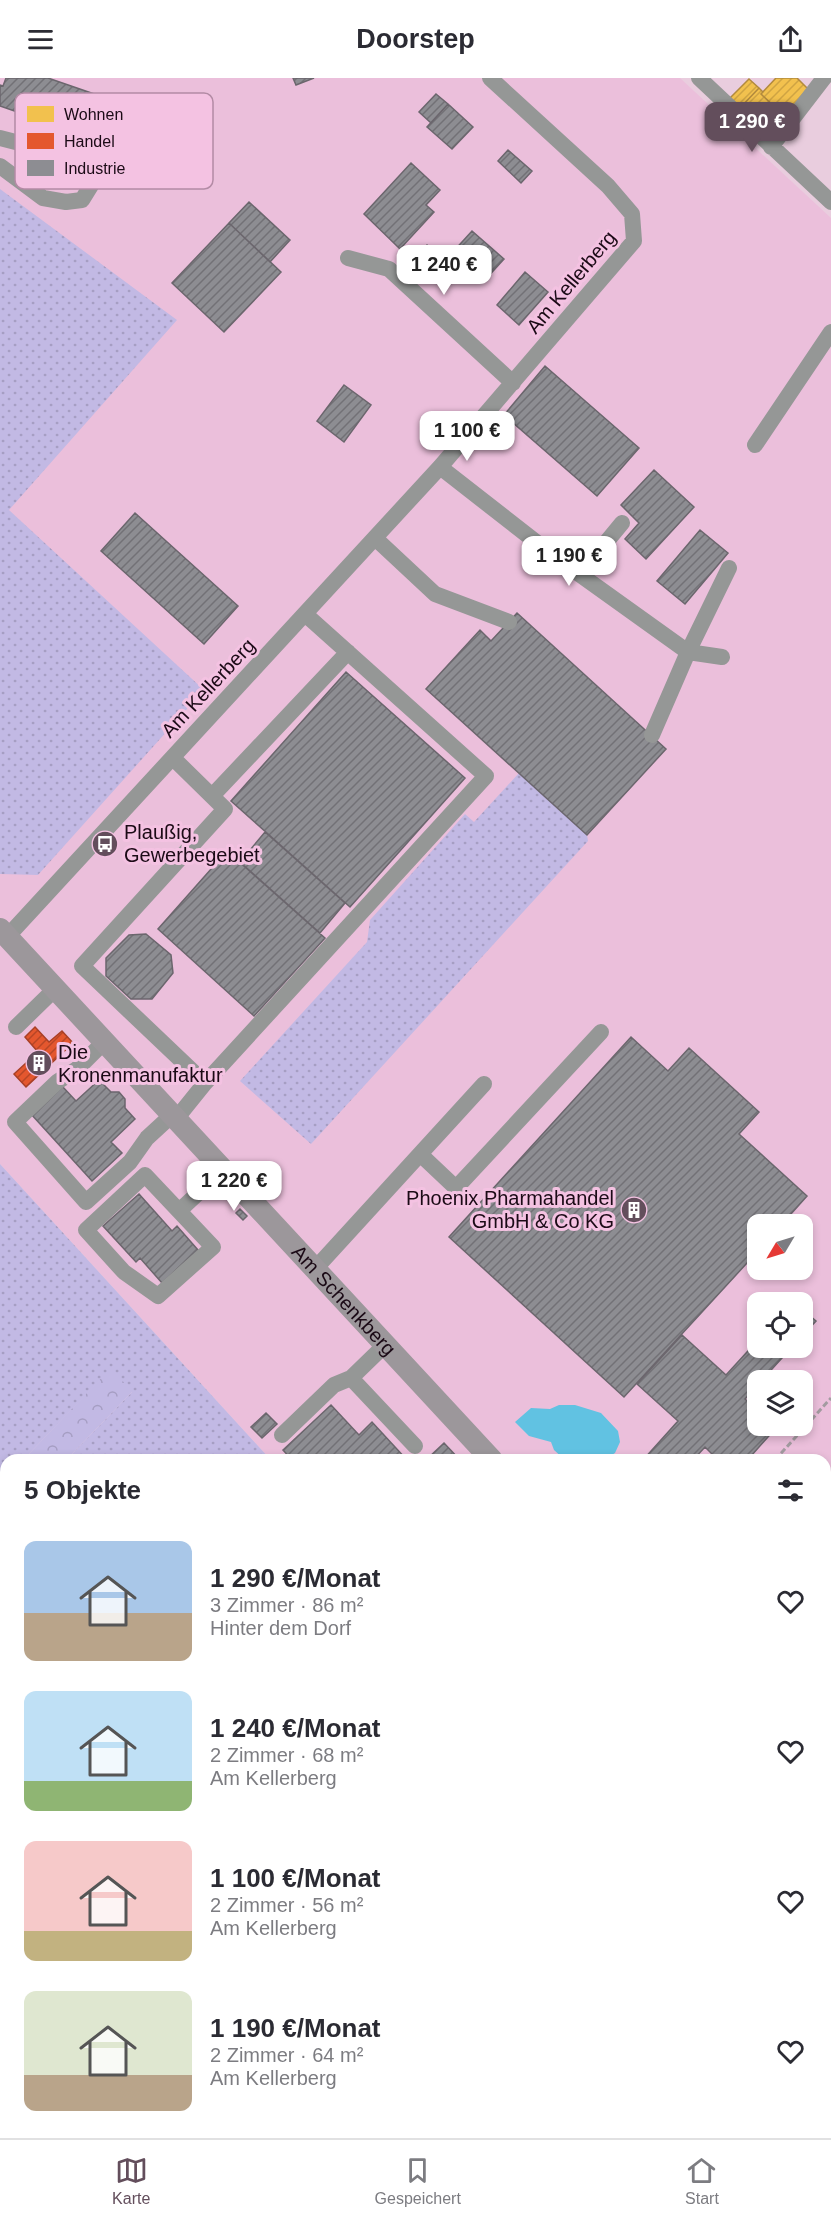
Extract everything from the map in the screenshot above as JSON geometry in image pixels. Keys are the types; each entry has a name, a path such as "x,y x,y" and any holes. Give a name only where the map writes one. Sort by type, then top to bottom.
{"main road":[{"name":"Am Schenkberg","path":"2,932 486,1454"}],"street":[{"name":"Am Kellerberg","path":"2,932 173,758 440,467 634,241 632,214 608,186 490,78"},
{"path":"699,78 831,202"},
{"path":"771,147 824,78"},
{"path":"0,138 15,142"},
{"path":"0,166 15,177"},
{"path":"31,189 43,198 66,202 82,200 89,189"},
{"path":"348,258 389,269 513,383"},
{"path":"755,445 831,332"},
{"path":"440,467 580,574 688,652 722,657"},
{"path":"580,574 622,523"},
{"path":"375,538 435,594 509,622"},
{"path":"652,735 688,652 729,568"},
{"path":"104,1042 77,1069 57,1082 15,1122 86,1202 130,1162 147,1138 174,1117 486,776 305,614"},
{"path":"212,796 348,652"},
{"path":"173,758 225,809 82,966 205,1083"},
{"path":"16,1027 55,988"},
{"path":"420,1155 456,1188 601,1032"},
{"path":"315,1269 484,1084"},
{"path":"179,1211 223,1170"},
{"path":"145,1176 179,1211 213,1247 158,1296 124,1272 86,1230 145,1176"},
{"path":"282,1435 334,1385 351,1378 385,1345"},
{"path":"351,1378 415,1446"}],"path":[{"path":"780,1454 831,1398"}],"shaded area":[{"path":"0,78 680,78 831,218 831,1454 265,1454 0,1164"}],"green space":[{"path":"0,189 177,320 9,510 204,690 38,875 0,874"},
{"path":"519,773 587,835 588,841 311,1144 240,1081 367,942 370,920 465,814 474,822"},
{"path":"0,1164 265,1454 72,1454 132,1392 110,1370 29,1454 0,1454"},
{"path":"110,1369 133,1391 72,1454 29,1454"}],"water":[{"path":"559,1405 575,1405 601,1413 618,1431 620,1442 615,1453 558,1454 551,1442 529,1436 515,1422 531,1408 550,1409"}],"building: Wohnen":[{"path":"776,78 797,78 810,91 785,117 761,94"},
{"path":"749,79 759,88 739,109 729,99"},
{"path":"759,88 763,92 761,94 774,106 756,124 739,109"}],"building: Handel":[{"name":"Die Kronenmanufaktur","path":"35,1027 49,1042 62,1031 73,1043 26,1087 14,1074 38,1052 25,1037"}],"building: Industrie":[{"path":"6,78 48,78 91,93 15,93 15,111 0,106 0,85 3,86"},
{"path":"293,78 314,78 296,85"},
{"path":"436,94 448,104 431,123 419,112"},
{"path":"448,104 473,127 452,149 427,127"},
{"path":"508,150 532,171 521,183 498,161"},
{"path":"411,163 440,190 426,205 434,212 400,249 364,214"},
{"path":"249,202 290,240 270,262 229,223"},
{"path":"229,223 281,272 224,332 172,283"},
{"path":"472,231 504,259 484,281 452,253"},
{"path":"427,245 446,263 431,279 412,261"},
{"path":"525,272 548,292 519,325 497,305"},
{"path":"545,366 639,448 597,496 504,415"},
{"path":"344,385 371,405 344,442 317,421"},
{"path":"654,470 694,507 646,559 625,539 639,523 621,505"},
{"path":"135,513 238,606 204,644 101,551"},
{"path":"700,530 728,553 685,604 657,581"},
{"path":"517,613 666,749 587,835 426,689 480,630 491,641"},
{"path":"346,672 465,778 350,907 231,801"},
{"path":"265,832 345,903 320,933 240,862"},
{"path":"227,851 325,938 254,1016 158,929"},
{"path":"146,934 171,955 173,973 152,999 131,999 106,976 106,958 129,935"},
{"name":"Phoenix Pharmahandel GmbH & Co KG","path":"631,1037 668,1071 689,1048 759,1112 739,1134 807,1196 791,1214 747,1214 747,1263 624,1397 449,1237"},
{"path":"99,1080 111,1092 119,1092 125,1099 125,1108 135,1119 111,1142 122,1153 92,1181 31,1114 62,1086 76,1101"},
{"path":"139,1194 172,1231 177,1226 198,1250 162,1283 140,1258 136,1262 103,1226"},
{"path":"240,1209 247,1216 243,1220 236,1213"},
{"path":"682,1335 726,1375 747,1352 747,1358 782,1358 771,1370 747,1370 747,1397 745,1399 747,1401 747,1436 769,1436 753,1454 712,1454 705,1447 699,1454 648,1454 678,1421 637,1384"},
{"path":"331,1405 359,1435 372,1422 401,1454 287,1454 283,1450"},
{"path":"266,1413 277,1424 262,1438 251,1427"},
{"path":"444,1443 454,1454 432,1454"}],"place":[{"name":"Plaußig, Gewerbegebiet","path":"105,844"},
{"name":"Die Kronenmanufaktur","path":"39,1063"},
{"name":"Phoenix Pharmahandel GmbH & Co KG","path":"634,1210"}]}
